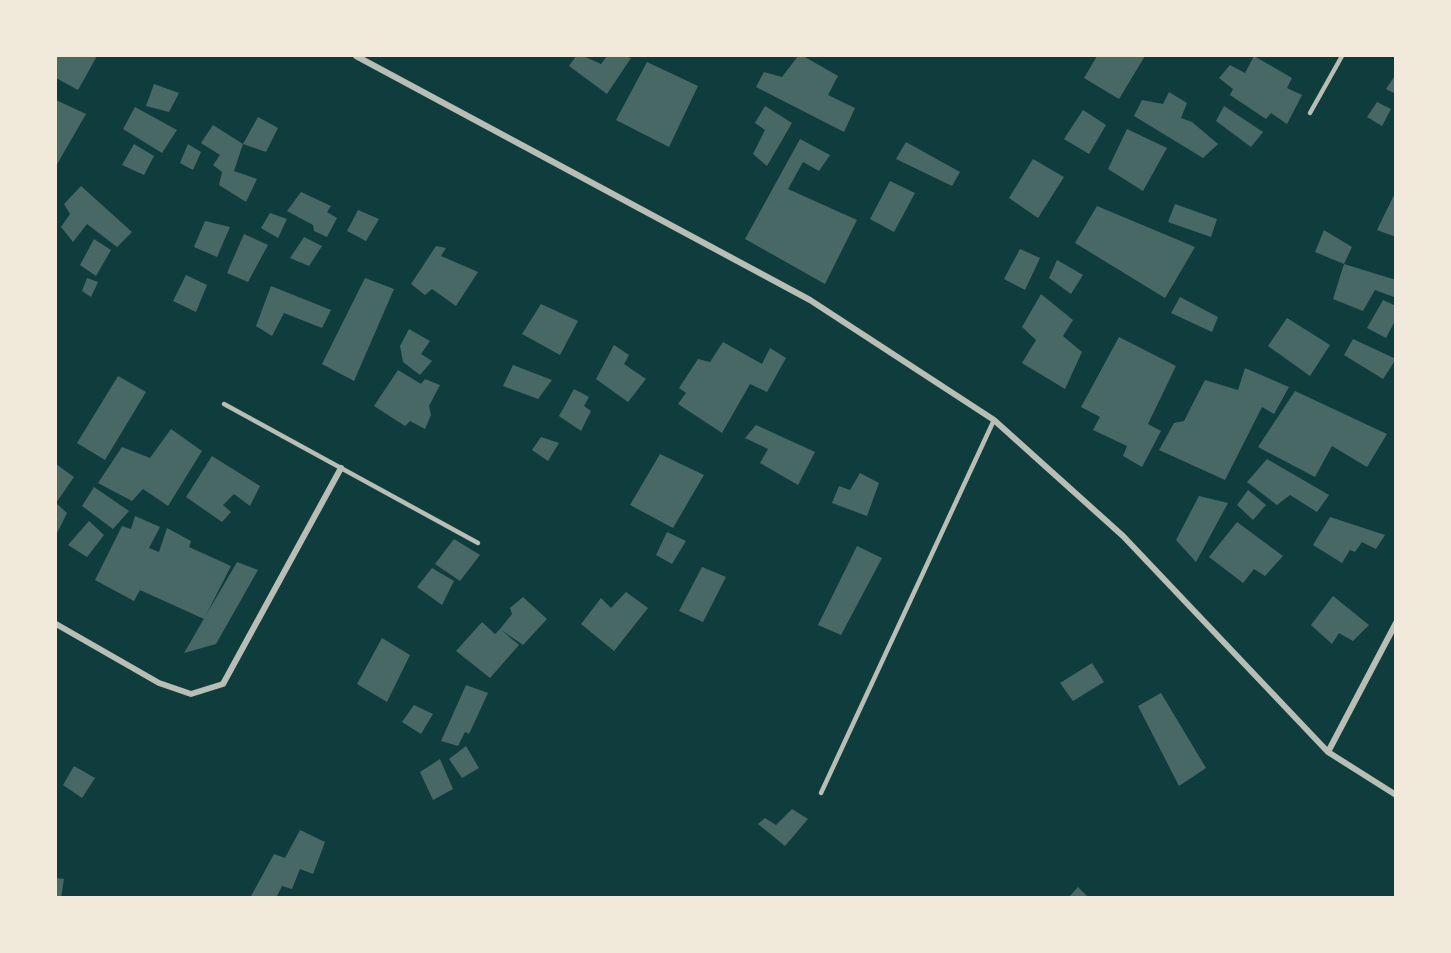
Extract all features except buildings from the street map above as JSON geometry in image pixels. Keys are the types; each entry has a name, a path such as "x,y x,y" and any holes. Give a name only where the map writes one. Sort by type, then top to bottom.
{"street":[{"path":"356,56 810,300 994,420 1122,536 1328,752 1395,795"},
{"path":"56,624 159,683 191,694 223,684 340,468"},
{"path":"1328,752 1395,623"}],"lane":[{"path":"1310,113 1342,56"},
{"path":"224,404 478,543"},
{"path":"822,793 994,420"}]}
